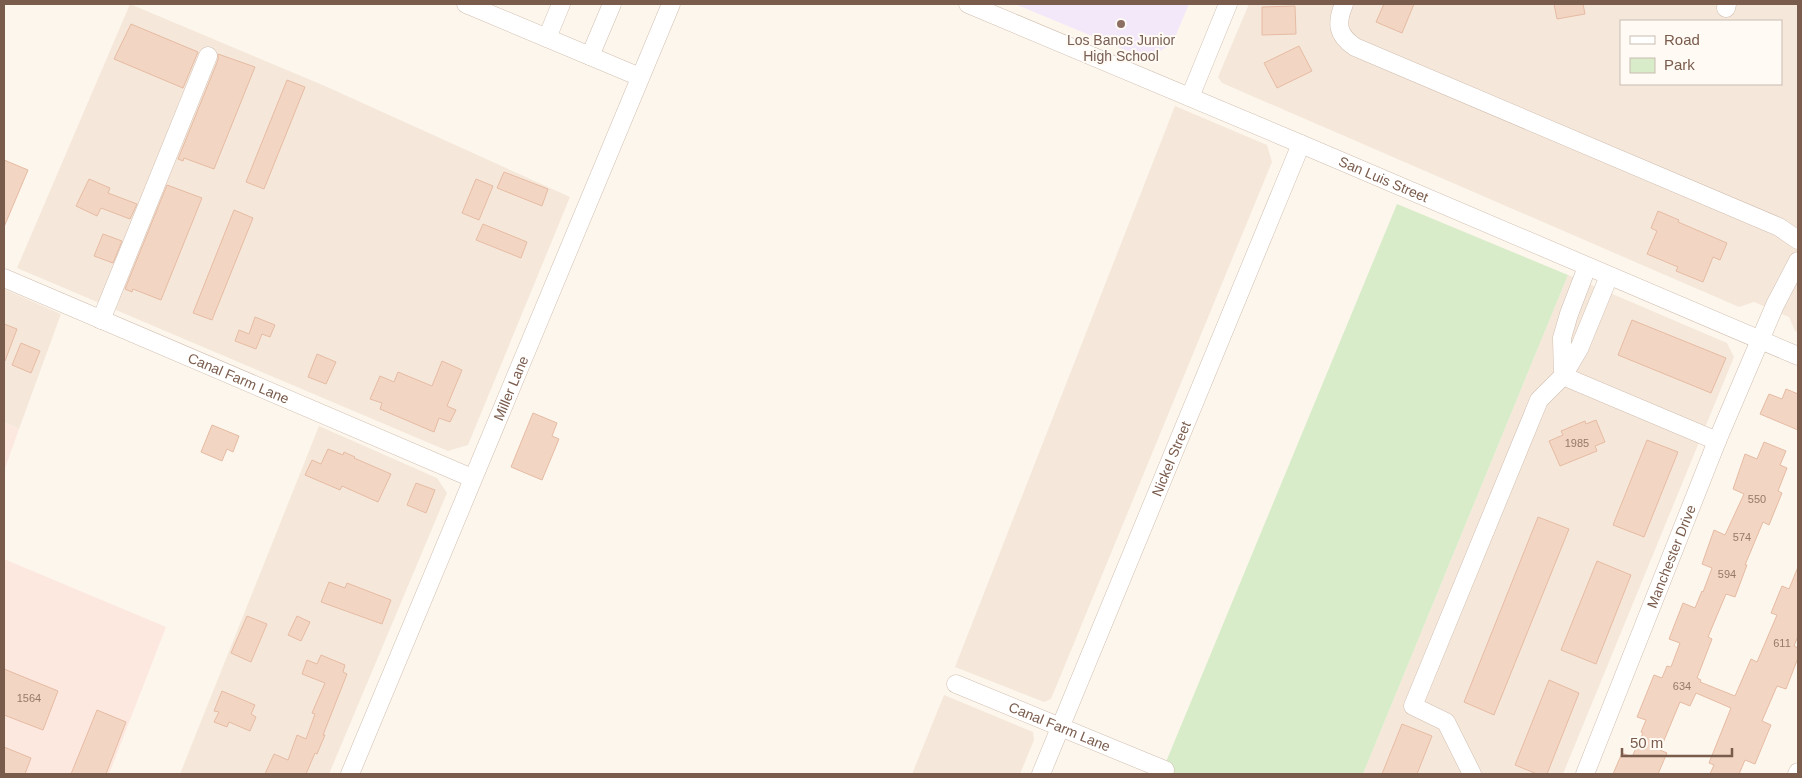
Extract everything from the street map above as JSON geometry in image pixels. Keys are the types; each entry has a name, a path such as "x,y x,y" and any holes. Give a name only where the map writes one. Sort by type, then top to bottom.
{"street":[{"path":"466,4 640,77"},
{"path":"547,38 561,4"},
{"path":"590,56 612,4"},
{"name":"Miller Lane","path":"350,774 671,4"},
{"name":"San Luis Street","path":"968,4 1798,356"},
{"path":"1190,97 1228,4"},
{"path":"1344,4 1339,21 1341,33 1346,41 1355,47 1779,227 1798,240"},
{"path":"101,320 208,56"},
{"name":"Nickel Street","path":"1041,774 1301,144"},
{"name":"Manchester Drive","path":"1585,774 1717,441 1759,340 1778,298 1798,261"},
{"path":"1563,376 1562,338 1587,266"},
{"path":"1472,774 1446,722 1413,706 1539,400 1563,376 1579,349 1609,276"},
{"name":"Canal Farm Lane","path":"4,278 472,478"},
{"path":"1563,376 1717,441"},
{"name":"Canal Farm Lane","path":"956,684 1165,770"}],"shaded area":[{"path":"130,4 325,86 570,197 468,445 448,451 17,268"},
{"name":"Los Banos Junior High School","path":"1015,4 1189,4 1172,44 1147,59"},
{"path":"1249,4 1798,4 1798,332 1795,331 1789,317 1754,302 1739,307 1222,83 1218,77"},
{"path":"1175,106 1267,145 1272,162 1051,699 1044,702 955,667"},
{"path":"1568,275 1727,343 1734,357 1563,774 1363,774"},
{"path":"4,289 61,314 19,429 4,422"},
{"path":"4,422 19,429 4,471"},
{"path":"319,426 437,478 447,493 329,774 180,774"},
{"path":"4,559 166,627 109,774 4,774"},
{"path":"944,695 1033,732 1034,740 1020,774 912,774"}],"green space":[{"path":"1397,204 1568,275 1363,774 1161,774"}],"building":[{"path":"1384,4 1414,4 1402,33 1376,22"},
{"path":"1554,4 1583,4 1585,14 1557,19"},
{"path":"1295,6 1296,34 1262,35 1262,7"},
{"path":"131,24 198,52 183,88 114,59"},
{"path":"1299,46 1312,71 1277,88 1264,63"},
{"path":"218,54 255,67 214,169 184,158 183,161 178,159 218,60"},
{"path":"287,80 305,87 264,189 246,182"},
{"path":"4,160 28,170 4,227"},
{"path":"504,172 548,189 542,206 497,188"},
{"path":"89,179 110,188 108,193 137,204 130,219 101,208 97,216 76,206"},
{"path":"476,179 493,186 479,220 462,213"},
{"path":"167,185 202,198 161,300 133,289 132,292 125,289"},
{"path":"234,210 253,218 212,320 193,313"},
{"path":"1658,211 1679,220 1678,222 1727,243 1720,260 1713,257 1703,282 1676,271 1678,267 1647,254 1657,231 1651,228"},
{"path":"483,224 527,242 521,258 476,240"},
{"path":"103,234 122,241 113,263 94,256"},
{"path":"255,317 275,325 270,337 262,334 256,349 235,341 239,330 249,334"},
{"path":"1632,320 1726,358 1711,393 1618,355"},
{"path":"4,324 17,329 5,361 4,360"},
{"path":"21,343 40,351 31,373 12,365"},
{"path":"317,354 336,362 326,384 308,377"},
{"path":"442,361 462,370 447,406 456,410 450,422 439,418 434,432 380,409 382,403 370,399 380,376 394,382 398,372 432,386"},
{"path":"1786,389 1798,394 1798,430 1760,414 1769,394 1782,399"},
{"path":"533,413 557,423 552,436 559,439 542,480 511,467"},
{"path":"1596,420 1605,442 1595,446 1597,451 1560,466 1549,441 1563,435 1561,431 1585,421 1586,424"},
{"path":"212,425 239,436 233,452 227,449 222,461 201,452"},
{"path":"1647,440 1678,452 1644,537 1613,525"},
{"path":"1764,442 1786,451 1780,465 1787,468 1778,491 1782,493 1769,525 1763,522 1745,565 1747,565 1735,597 1726,594 1708,637 1712,639 1697,678 1701,680 1700,682 1735,696 1751,659 1757,662 1777,615 1771,613 1782,586 1789,589 1798,567 1798,636 1794,646 1798,648 1798,658 1786,689 1777,686 1762,721 1771,725 1755,764 1745,760 1739,774 1710,774 1714,765 1709,763 1731,708 1696,693 1690,706 1680,702 1660,750 1667,753 1658,774 1613,774 1622,753 1632,757 1643,733 1641,732 1646,720 1637,717 1654,675 1662,678 1667,666 1671,667 1680,643 1669,639 1683,603 1695,608 1703,592 1712,568 1702,564 1714,530 1725,535 1744,494 1733,489 1745,454 1757,459"},
{"path":"328,449 343,455 344,452 391,474 378,502 342,486 340,490 305,475 312,460 321,464"},
{"path":"416,483 435,490 426,513 407,505"},
{"path":"1538,517 1569,529 1494,715 1464,702"},
{"path":"1597,561 1631,575 1596,664 1561,650"},
{"path":"329,582 345,588 347,583 391,600 382,624 321,602"},
{"path":"247,616 267,624 251,662 231,653"},
{"path":"297,616 310,622 301,641 288,635"},
{"path":"321,655 345,665 343,672 347,674 317,754 315,753 306,774 265,774 274,754 288,760 297,735 306,739 315,714 312,713 325,683 302,674 307,660 317,664"},
{"path":"4,669 58,691 43,730 4,715"},
{"path":"1549,680 1579,693 1547,774 1537,774 1515,765"},
{"path":"222,691 255,705 251,714 256,717 250,731 229,722 227,727 214,722 219,712 214,711"},
{"path":"97,710 126,722 106,774 71,774"},
{"path":"1402,724 1432,736 1417,774 1382,774"},
{"path":"4,747 31,758 25,774 4,774"}],"place":[{"name":"Los Banos Junior High School","path":"1121,24"}]}
